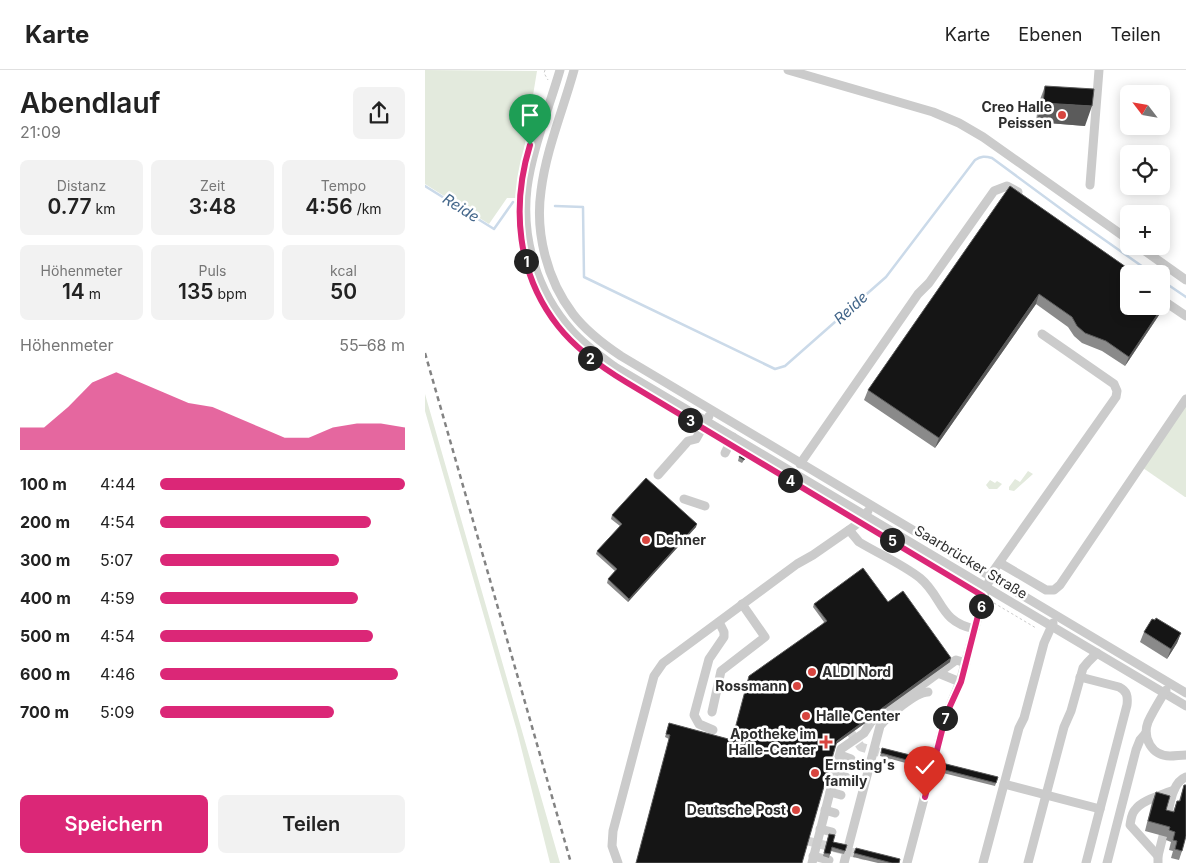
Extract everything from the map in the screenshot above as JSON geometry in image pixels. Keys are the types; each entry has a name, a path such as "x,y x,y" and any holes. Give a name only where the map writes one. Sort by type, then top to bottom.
{"street":[{"name":"Saarbrücker Straße","path":"560,70 530,174 525,215 529,243 541,283 547,296 572,332 615,367 865,516 985,592 1050,630 1097,653 1186,706"},
{"path":"788,70 933,112 959,123 983,137 1120,234"},
{"path":"1090,185 1099,70"},
{"name":"Saarbrücker Straße","path":"571,71 541,191 540,229 546,258 553,278 572,313 600,342 800,464 1186,693"},
{"path":"800,464 918,294 929,283 994,190 1007,186 1014,189 1021,196"},
{"path":"1151,255 1186,280"},
{"path":"1170,305 1186,316"},
{"path":"907,863 946,715 961,682 990,577 1115,397 1117,391 1114,384 1042,334"},
{"path":"1000,562 1046,590 1054,590 1186,399"},
{"path":"657,475 688,441 699,442 706,421 712,411"},
{"path":"725,453 733,437"},
{"path":"684,499 705,506"},
{"path":"618,863 613,846 613,831 654,676 663,662 689,641 719,622 797,564 861,522 871,506"},
{"path":"849,530 859,542 920,578 951,619 963,626 975,629"},
{"path":"711,712 721,671 765,637 742,604"},
{"path":"983,863 1019,728 1024,718 1050,630 1057,616"},
{"path":"713,730 699,724 694,715 709,659 724,638 725,632 719,622"},
{"path":"688,653 689,641"},
{"path":"1028,863 1064,727 1081,675 1088,662 1097,653"},
{"path":"903,702 916,688 956,660 966,663"},
{"path":"938,673 961,682"},
{"path":"1081,675 1119,687 1125,690 1128,696 1086,863"},
{"path":"1107,863 1136,750 1140,740 1146,733 1149,721 1170,684"},
{"path":"829,860 813,860 841,749 864,733 871,722 920,693 928,692"},
{"path":"844,863 884,716"},
{"path":"864,733 877,737"},
{"path":"1146,733 1152,750 1157,753 1170,756 1186,754"},
{"path":"840,756 851,759"},
{"path":"835,774 846,777"},
{"path":"1166,820 1174,789 1186,777"},
{"path":"1004,784 1100,809"},
{"path":"1130,826 1135,809 1174,789"},
{"path":"830,792 841,795"},
{"path":"1124,801 1124,808 1133,813"},
{"path":"825,810 835,813"},
{"path":"1115,836 1121,826 1130,826 1158,859"},
{"path":"821,829 832,832"},
{"path":"1158,859 1163,836"}],"path":[{"path":"545,70 544,73 549,82"},
{"path":"985,592 1029,624 1050,630"}],"shaded area":[{"path":"425,70 537,71 516,198 507,198 489,224 425,184"},
{"path":"425,394 560,863 550,863 517,731 425,411"},
{"path":"1186,405 1186,497 1185,497 1143,468"},
{"path":"1028,471 1033,474 1014,491 1009,490 1015,479 1020,482"},
{"path":"990,480 1002,484 997,489 989,489 986,485"}],"building":[{"path":"1045,86 1094,89 1092,106 1043,103"},
{"path":"1010,186 1123,265 1120,265 1120,315 1157,315 1129,357 1106,341 1085,333 1077,326 1072,317 1039,294 939,438 868,390"},
{"path":"741,454 746,457 744,460 739,457"},
{"name":"Dehner","path":"646,478 697,524 629,599 608,579 617,569 597,551 622,524 612,515"},
{"name":"Halle Center","path":"863,568 888,602 903,591 951,658 837,741 802,863 636,863 670,735 666,734 669,723 732,740 749,676 827,621 814,604"},
{"path":"1156,618 1181,633 1171,649 1144,632 1152,619 1155,620"},
{"path":"882,748 926,759 925,765 881,753"},
{"path":"942,763 998,777 996,783 941,769"},
{"path":"1184,785 1186,785 1186,836 1182,851 1175,849 1177,841 1173,840 1175,832 1169,830 1170,827 1148,821 1156,792 1170,796 1166,810 1174,812 1177,801 1180,801"},
{"path":"829,834 835,835 833,842 847,845 845,851 832,847 830,854 824,853"},
{"path":"856,848 900,859 899,863 892,863 854,853"}],"waterway":[{"name":"Reide","path":"555,206 583,207 584,277 775,369 785,366 886,277 975,160 981,157 992,158 1140,265"},
{"name":"Reide","path":"425,186 494,229 513,202"},
{"name":"Reide","path":"1170,286 1186,297"}],"tunnel":[{"path":"851,733 861,747 892,756"},
{"path":"808,841 866,856"}],"railway":[{"path":"425,353 571,863"}],"place":[{"name":"Creo Halle Peissen","path":"1062,115"},
{"name":"Dehner","path":"646,540"},
{"name":"ALDI Nord","path":"812,672"},
{"name":"Rossmann","path":"797,686"},
{"name":"Halle Center","path":"806,716"},
{"name":"Apotheke im Halle-Center","path":"826,742"},
{"name":"Ernsting's family","path":"815,773"},
{"name":"Deutsche Post","path":"796,810"}],"route":[{"path":"530,145 520,188 519,231 526,260 537,290 550,315 568,337 591,359 613,374 983,596 961,682 946,715 925,797"}]}
